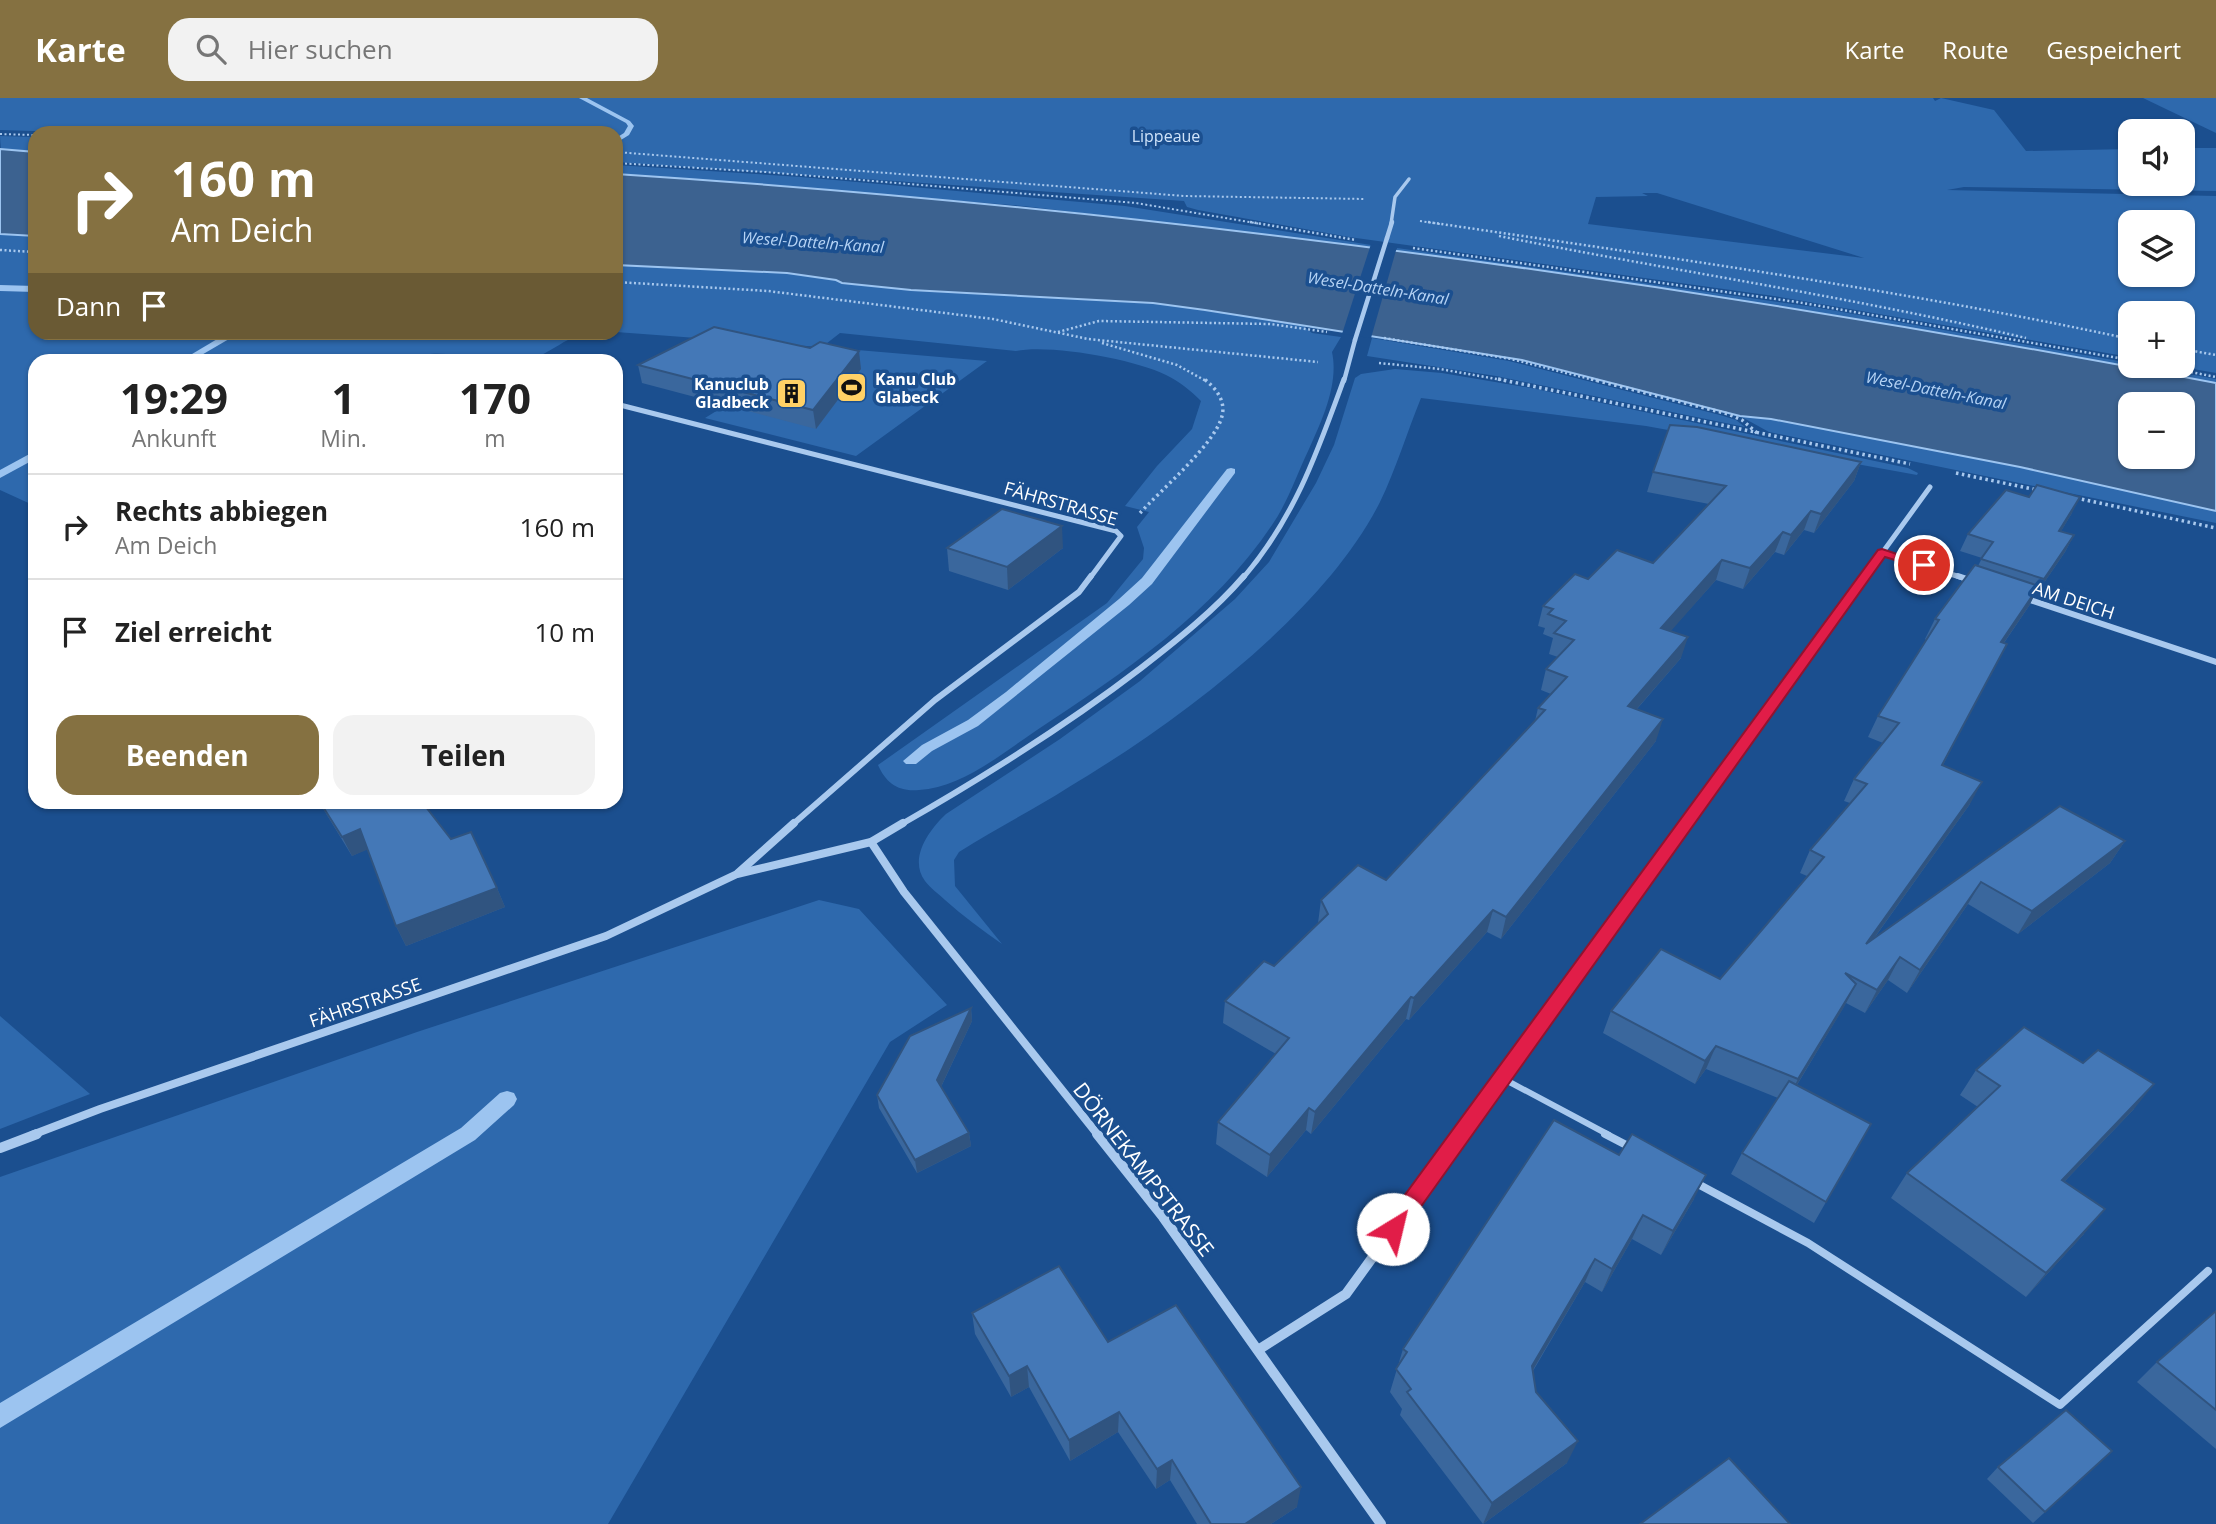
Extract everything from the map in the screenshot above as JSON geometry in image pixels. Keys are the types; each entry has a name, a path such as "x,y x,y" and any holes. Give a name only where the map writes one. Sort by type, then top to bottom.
{"street":[{"path":"1394,201 1409,179"},
{"name":"FÄHRSTRASSE","path":"0,1148 113,1105 606,936 737,874 870,842 984,777 1085,711 1163,651 1228,595 1269,547 1298,498 1351,361 1393,218 1394,201"},
{"name":"FÄHRSTRASSE","path":"623,406 1116,531 1121,536 1079,592 935,700 737,874"},
{"path":"1258,1350 1346,1294 1930,487"},
{"path":"1882,552 1983,585"},
{"name":"AM DEICH","path":"2022,598 2216,662"},
{"name":"DÖRNEKAMPSTRASSE","path":"870,842 904,892 1163,1217 1381,1524"}],"lane":[{"path":"1502,1078 1637,1150"},
{"path":"1686,1177 1808,1243 2060,1405 2208,1270"}],"path":[{"path":"0,134 28,135"},
{"path":"623,153 1175,197 1310,195 1394,201"},
{"path":"623,163 765,172 1136,203 1362,241"},
{"path":"1393,218 1876,289 1996,310 2118,336"},
{"path":"1481,232 1575,252 1921,313 2068,348"},
{"path":"1406,247 1784,300 2118,358"},
{"path":"0,250 28,252"},
{"path":"623,282 768,291 993,319 1088,339 1199,373 1212,385 1221,399 1223,416 1189,462 1121,536"},
{"path":"1057,332 1099,321 1200,321 1270,324 1339,333"},
{"path":"1375,337 1511,359 1728,414 1742,420 1757,433"},
{"path":"1088,339 1326,363 1351,361 1440,369 1525,384 1914,465"},
{"path":"2195,351 2216,355"},
{"path":"2195,372 2216,376"},
{"path":"1952,472 2039,490"},
{"path":"2066,496 2216,527"}],"green space":[{"name":"Lippeaue","path":"0,98 1933,98 1935,101 1941,98 1994,110 2026,151 2118,149 2118,189 1964,187 1947,190 2118,194 2118,196 2216,196 2216,373 2195,369 2195,301 2118,301 2118,355 1774,296 1349,237 1198,210 1187,207 1184,201 623,162 623,126 28,126 28,131 0,130","holes":["1642,193 1657,193 1864,258 1588,224 1596,197 1648,196"]},
{"path":"2143,98 2216,98 2216,133 2195,123 2195,119 2187,119"},
{"path":"0,136 28,137 28,152 1,151"},
{"path":"2195,148 2216,148 2216,191 2195,191"},
{"path":"623,165 801,177 1125,206 1371,245 1023,206 623,175"},
{"path":"0,234 28,236 28,340 570,340 542,354 28,354 28,503 0,490"},
{"path":"1397,248 1814,307 2118,361 2118,366 1817,312 1396,251"},
{"path":"623,265 787,273 911,290 1153,303 1301,324 1312,333 1341,337 1332,352 1333,377 1328,402 1288,497 1272,525 1222,586 1194,614 1134,663 995,759 951,783 919,790 894,785 878,765 1107,603 1143,559 1144,548 1137,527 1149,512 1125,506 1157,466 1192,429 1201,401 1185,386 1166,375 1092,354 1031,349 1016,351 840,333 822,347 987,361 856,456 705,418 820,347 623,333"},
{"path":"1372,338 1509,361 1720,415 1736,420 1745,427 1496,376 1367,356"},
{"path":"1395,369 1442,373 1531,388 1908,468 1918,473 1917,475 1646,426 1421,398 1380,502 1355,544 1285,625 1243,663 1155,731 1111,761 959,852 954,860 955,886 1002,944 959,912 925,881 919,863 928,836 946,814 1060,739 1140,681 1235,599 1269,562 1316,483 1334,445 1355,378 1361,374"},
{"path":"2195,375 2216,379 2216,383 2188,378 2195,378"},
{"path":"1740,416 1771,419 2020,467 2216,511 2216,523 1769,432"},
{"path":"819,900 859,909 947,1005 890,1042 608,1524 0,1524 0,1177 417,1032"},
{"path":"0,1016 90,1094 0,1129"}],"water":[{"path":"0,149 28,151 28,236 0,234"},
{"name":"Wesel-Datteln-Kanal","path":"623,175 1019,207 1419,254 1619,282 2017,346 2118,365 2118,378 2189,378 2216,383 2216,511 2020,467 1771,419 1740,416 1522,360 1153,303 911,290 842,283 787,273 623,265"}],"pier":[{"path":"1371,244 1397,247 1371,338 1342,334"}],"building":[{"path":"714,327 810,348 820,342 859,351 813,410 638,365"},
{"path":"1670,425 1697,427 1861,462 1821,514 1811,511 1791,535 1783,532 1750,568 1722,560 1661,628 1688,637 1628,706 1663,719 1506,917 1493,910 1414,998 1411,997 1315,1112 1309,1108 1270,1155 1218,1122 1289,1038 1225,1001 1264,961 1274,966 1328,914 1321,900 1358,865 1386,880 1545,710 1538,708 1567,677 1546,669 1574,640 1554,633 1566,621 1548,614 1553,609 1543,606 1575,574 1588,579 1617,550 1653,563 1726,486 1653,472"},
{"path":"2037,485 2080,497 2059,531 2074,535 2044,579 1981,559 1993,542 1968,534 2006,490 2029,497"},
{"path":"1002,509 1062,526 1007,567 947,548"},
{"path":"1975,565 2039,586 2001,642 2007,644 1942,765 1982,782 1866,944 2060,806 2125,841 2032,911 1981,882 1920,970 1900,957 1877,990 1845,973 1856,984 1798,1079 1716,1046 1705,1061 1611,1011 1661,949 1720,979 1824,857 1810,850 1867,784 1854,779 1899,723 1878,716 1939,620 1935,619"},
{"path":"324,809 427,809 451,839 471,832 497,888 396,926 360,829 342,837"},
{"path":"971,1008 937,1080 969,1133 915,1160 877,1095 910,1036"},
{"path":"2024,1027 2083,1063 2098,1050 2154,1084 2062,1180 2105,1209 2046,1273 1907,1173 2000,1086 1976,1070"},
{"path":"1789,1081 1871,1124 1826,1202 1742,1153"},
{"path":"1554,1120 1619,1155 1632,1134 1706,1175 1673,1231 1643,1215 1612,1269 1595,1259 1532,1366 1536,1392 1578,1441 1492,1503 1407,1392 1411,1389 1396,1369 1407,1352 1403,1349"},
{"path":"1059,1266 1108,1342 1176,1305 1301,1487 1245,1524 1211,1524 1172,1460 1157,1469 1119,1412 1069,1440 1027,1366 1009,1376 972,1313"},
{"path":"2216,1311 2216,1410 2157,1362"},
{"path":"2066,1410 2112,1451 2045,1512 1998,1467"},
{"path":"1729,1458 1790,1524 1640,1524"}],"waterway":[{"path":"582,98 628,122 631,126 623,137"},
{"path":"0,288 28,289"},
{"path":"198,354 223,340"},
{"path":"0,475 28,458"},
{"path":"911,761 927,748 973,723 1011,695 1124,602 1147,581 1231,471"},
{"path":"0,1416 468,1134 507,1099"}],"place":[{"name":"Kanu Club Glabeck","path":"852,388"},
{"name":"Kanuclub Gladbeck","path":"792,393"}],"route":[{"path":"1393,1229 1882,552 1924,565"}]}
